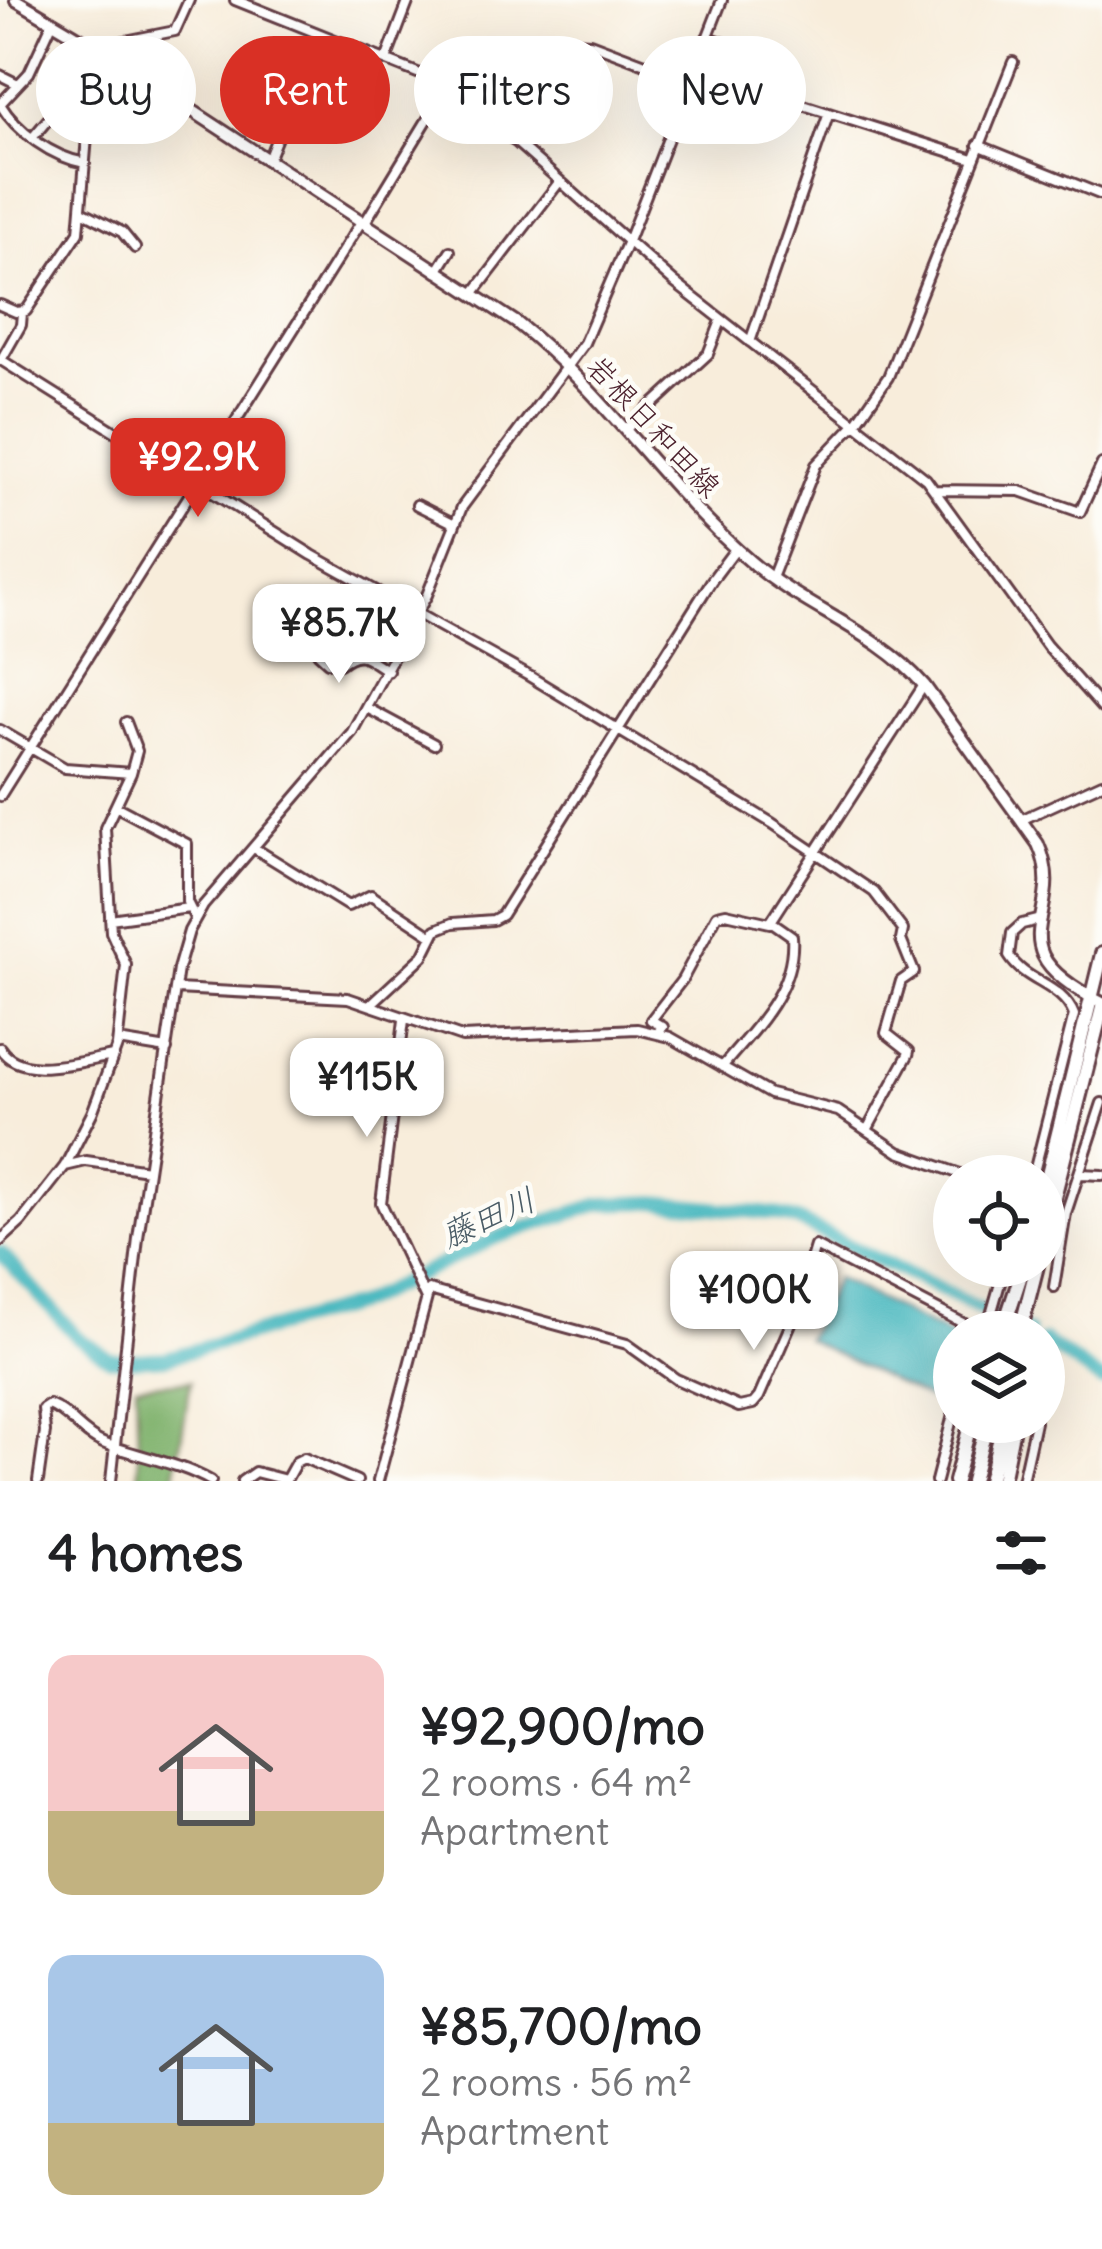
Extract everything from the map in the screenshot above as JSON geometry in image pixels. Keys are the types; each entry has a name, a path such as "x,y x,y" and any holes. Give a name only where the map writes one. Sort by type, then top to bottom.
{"highway":[{"path":"1063,1155 1098,1003 1102,954"},
{"path":"1054,1155 1098,1003"},
{"path":"1023,1287 1023,1311"},
{"path":"1017,1311 1028,1287"},
{"path":"955,1481 965,1443"},
{"path":"972,1481 982,1443"},
{"path":"989,1481 999,1443"},
{"path":"1002,1481 1012,1443"}],"main road":[{"name":"岩根日和田線","path":"16,0 78,36"},
{"name":"岩根日和田線","path":"196,113 517,323 568,369 736,548 772,578 895,656 924,685 1023,819 1046,868 1040,948 1061,981 1098,1003"}],"street":[{"path":"144,36 175,32 189,0"},
{"path":"235,0 326,36"},
{"path":"390,50 410,0"},
{"path":"707,36 722,0"},
{"path":"53,21 27,76 0,104 16,126 62,155 86,163"},
{"path":"268,161 318,33"},
{"path":"772,578 816,465 857,422 887,377 1013,62"},
{"path":"0,75 19,84"},
{"path":"27,76 36,80"},
{"path":"806,104 974,159"},
{"path":"750,342 830,113"},
{"path":"33,137 36,133"},
{"path":"0,796 414,141"},
{"path":"87,144 82,211 74,242 22,313 21,325 1,361 195,484 619,729 884,902 903,930 901,940 914,972 902,981 886,1033 909,1051 867,1130"},
{"path":"517,144 721,321 857,422 935,490 1047,646 1102,708"},
{"path":"110,920 192,913 310,785 366,707 418,614 475,487 568,369 590,329 666,144"},
{"path":"978,146 1102,195"},
{"path":"472,295 560,181"},
{"path":"82,211 122,232 135,248"},
{"path":"388,239 398,226"},
{"path":"437,272 450,251"},
{"path":"0,305 22,313"},
{"path":"624,430 707,354 721,321"},
{"path":"935,490 1020,491 1080,512 1102,464"},
{"path":"417,506 455,524"},
{"path":"370,1005 423,956 443,926 502,915 736,548"},
{"path":"318,653 340,664 351,654 359,654 388,671"},
{"path":"772,922 924,685"},
{"path":"366,707 434,744"},
{"path":"0,1241 65,1166 92,1113 118,1041 126,965 112,936 106,828 137,751 126,722"},
{"path":"0,730 65,768 131,773"},
{"path":"1023,819 1102,783"},
{"path":"111,1481 148,1170 180,955 192,913 187,844 117,807"},
{"path":"254,848 347,906 371,896 433,936"},
{"path":"658,1032 663,1027 651,1020 682,980 717,915 772,922 792,936 784,984 770,1011 722,1067"},
{"path":"1038,1155 1074,1015 1065,998 1020,970 1009,956 1007,947 1016,929 1039,920"},
{"path":"176,989 327,995 474,1037 658,1032 770,1094 838,1111 899,1151 933,1164"},
{"path":"404,1020 381,1197 385,1215 426,1299"},
{"path":"118,1041 167,1049"},
{"path":"0,1048 9,1060 35,1065 114,1056"},
{"path":"1065,1219 1102,1103"},
{"path":"65,1166 86,1161 148,1170"},
{"path":"1081,1174 1102,1175"},
{"path":"378,1481 432,1290 627,1344 676,1379 739,1407 759,1397 792,1321 815,1246 944,1311"},
{"path":"38,1481 46,1405 61,1410 89,1436 182,1466 211,1481"},
{"path":"937,1481 946,1443"},
{"path":"1022,1481 1031,1443"},
{"path":"242,1481 255,1472 286,1480 296,1462 304,1458 357,1481"}],"green space":[{"path":"191,1381 174,1481 139,1481 136,1385"}],"water":[{"path":"836,1278 933,1327 932,1401 806,1339"}],"waterway":[{"name":"藤田川","path":"0,1252 77,1337 110,1359 166,1358 359,1304 497,1237 600,1204 656,1202 796,1220 984,1311"},
{"name":"藤田川","path":"1065,1355 1102,1381"}]}
